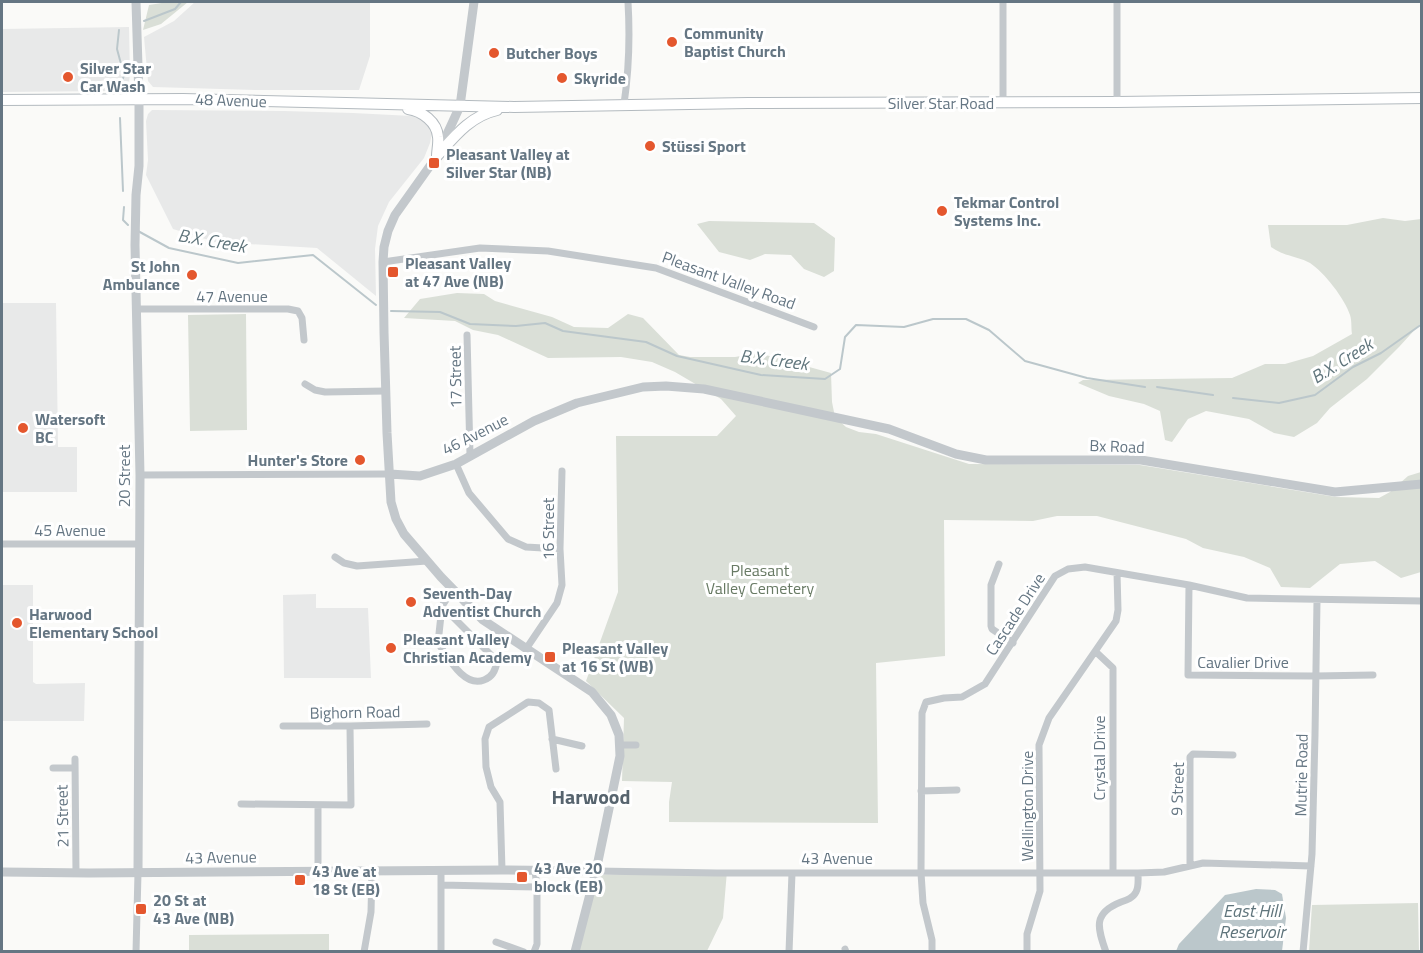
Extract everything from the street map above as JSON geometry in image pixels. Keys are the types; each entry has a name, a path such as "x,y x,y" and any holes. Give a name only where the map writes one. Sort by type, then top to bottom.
{"main road":[{"name":"Silver Star Road","path":"460,106 1422,98"},
{"name":"48 Avenue","path":"2,100 183,99 460,106"},
{"path":"381,105 414,110 429,118 435,126 438,137 437,156"},
{"path":"437,156 454,137 479,116 514,106"}],"street":[{"name":"20 Street","path":"136,2 139,99 136,309 140,475 136,951"},
{"path":"474,2 460,106 437,156 395,215 388,231 383,262 391,502 404,534 483,620 592,692 611,715 619,735 620,756 596,872 575,951"},
{"path":"624,104 629,53 628,2"},
{"path":"1003,2 1003,103"},
{"path":"1117,2 1117,102"},
{"name":"Pleasant Valley Road","path":"383,262 480,248 548,251 656,268 814,327"},
{"name":"47 Avenue","path":"136,309 288,309 298,311 302,318 304,340"},
{"name":"17 Street","path":"467,336 470,455"},
{"path":"305,384 315,390 325,392 386,391"},
{"name":"46 Avenue","path":"140,475 390,474 420,476 456,464 534,421 577,403 643,387 704,389 816,413"},
{"name":"Bx Road","path":"816,413 889,429 956,454 986,459 1141,460 1335,492 1422,484"},
{"path":"456,464 469,493 508,539 526,547 560,549"},
{"name":"16 Street","path":"526,649 557,603 562,585 560,549 562,471"},
{"name":"45 Avenue","path":"2,543 139,544"},
{"path":"335,557 344,563 357,566 427,561"},
{"path":"999,564 991,585 991,626 1013,643"},
{"name":"Cascade Drive","path":"932,951 932,940 923,903 921,873 922,713 926,702 963,697 985,684 1055,576 1068,569 1085,567 1189,585 1247,598 1422,601"},
{"name":"Wellington Drive","path":"1027,951 1027,934 1040,891 1039,746 1049,718 1116,621 1118,573"},
{"name":"Cavalier Drive","path":"1189,585 1188,675 1316,676"},
{"path":"442,606 497,661 496,670 486,680 476,682 464,678 438,643 442,606 453,589"},
{"name":"Mutrie Road","path":"1303,951 1311,866 1317,600"},
{"name":"Crystal Drive","path":"1096,652 1113,668 1113,873"},
{"path":"1316,676 1373,675"},
{"path":"502,870 500,802 491,788 486,767 485,739 489,727 528,702 539,703 549,710 556,769"},
{"name":"Bighorn Road","path":"283,726 427,724"},
{"path":"241,804 351,804 350,726"},
{"path":"552,739 582,746"},
{"path":"620,745 636,745"},
{"name":"9 Street","path":"1190,866 1190,757 1193,754 1233,755"},
{"name":"21 Street","path":"75,759 76,873"},
{"path":"54,768 75,768"},
{"path":"921,791 957,790"},
{"path":"318,805 318,871"},
{"name":"43 Avenue","path":"2,873 502,870 1138,873 1164,872 1203,863 1311,866"},
{"path":"441,870 441,951"},
{"path":"364,951 371,912 372,871"},
{"path":"534,951 537,944 535,871"},
{"path":"789,951 792,873"},
{"path":"1106,951 1100,934 1099,923 1102,914 1110,907 1131,898 1137,891 1138,873"},
{"path":"441,885 537,886"},
{"path":"495,942 524,951"}],"shaded area":[{"path":"195,2 370,2 370,56 359,90 153,87 148,81 144,37 174,21"},
{"path":"129,27 130,76 129,81 121,89 2,92 2,29"},
{"path":"152,110 353,113 412,116 423,120 432,133 424,158 389,202 378,226 375,249 376,296 317,248 215,242 173,229 146,175 148,160 146,121"},
{"path":"2,303 56,303 58,447 77,447 77,492 2,492"},
{"name":"Harwood Elementary School","path":"2,585 33,585 33,682 36,684 85,683 84,721 2,721"},
{"path":"316,594 316,608 368,608 371,678 284,678 283,595"}],"green space":[{"path":"188,2 161,24 143,30 149,5"},
{"path":"1383,218 1405,221 1421,219 1420,324 1367,379 1330,408 1317,423 1294,437 1274,433 1249,419 1206,411 1188,419 1172,442 1165,440 1160,411 1144,404 1109,396 1078,383 1083,380 1232,378 1265,364 1285,364 1313,356 1352,334 1350,315 1339,294 1316,267 1271,247 1268,225 1347,225"},
{"path":"709,221 814,223 835,238 834,271 824,277 804,269 791,255 765,254 750,260 719,252 697,224"},
{"name":"Pleasant Valley Cemetery","path":"457,293 484,294 495,301 552,317 574,327 608,328 628,314 643,318 679,355 735,357 758,353 831,373 835,417 846,427 859,432 876,434 969,464 1140,465 1336,497 1379,498 1390,492 1408,476 1421,472 1421,572 1401,578 1375,561 1340,564 1310,588 1281,587 1270,568 1244,557 1203,548 1186,539 1097,516 1057,516 1033,521 944,520 945,656 876,663 878,823 669,822 672,782 622,781 624,718 586,681 618,592 616,436 717,436 736,416 721,399 675,372 652,362 621,357 548,358 498,335 473,330 455,321 404,318 420,299"},
{"path":"246,314 247,430 190,431 188,315"},
{"path":"727,871 723,918 707,951 577,952 592,875"},
{"path":"1418,903 1419,951 1309,951 1312,905"},
{"path":"329,934 329,951 189,951 189,935"}],"water":[{"name":"East Hill Reservoir","path":"1256,889 1275,890 1282,894 1286,918 1282,951 1176,951 1179,944 1225,895"}],"waterway":[{"name":"B.X. Creek","path":"144,21 175,9 181,2"},
{"name":"B.X. Creek","path":"119,30 117,49 124,75 120,88"},
{"name":"B.X. Creek","path":"120,118 123,191"},
{"name":"B.X. Creek","path":"124,207 123,220 128,225"},
{"name":"B.X. Creek","path":"138,231 169,248 238,263 313,255 376,305"},
{"name":"B.X. Creek","path":"391,311 440,312 470,324 516,326 545,323 563,331 646,342 677,356 761,375 825,379 840,369 845,337 856,325 904,327 933,319 966,319 989,330 1025,361 1087,378 1145,387"},
{"name":"B.X. Creek","path":"1233,398 1279,403 1315,395 1353,367 1381,353 1422,324"},
{"name":"B.X. Creek","path":"1157,387 1213,395"}],"place":[{"name":"Community Baptist Church","path":"672,42"},
{"name":"Butcher Boys","path":"494,53"},
{"name":"Silver Star Car Wash","path":"68,77"},
{"name":"Skyride","path":"562,78"},
{"name":"Stüssi Sport","path":"650,146"},
{"name":"Pleasant Valley at Silver Star (NB)","path":"434,163"},
{"name":"Tekmar Control Systems Inc.","path":"942,211"},
{"name":"Pleasant Valley at 47 Ave (NB)","path":"393,272"},
{"name":"St John Ambulance","path":"192,275"},
{"name":"Watersoft BC","path":"23,428"},
{"name":"Hunter's Store","path":"360,460"},
{"name":"Seventh-Day Adventist Church","path":"411,602"},
{"name":"Harwood Elementary School","path":"17,623"},
{"name":"Pleasant Valley Christian Academy","path":"391,648"},
{"name":"Pleasant Valley at 16 St (WB)","path":"550,657"},
{"name":"43 Ave 20 block (EB)","path":"522,877"},
{"name":"43 Ave at 18 St (EB)","path":"300,880"},
{"name":"20 St at 43 Ave (NB)","path":"141,909"}],"district":[{"name":"Harwood","path":"591,797"}]}
